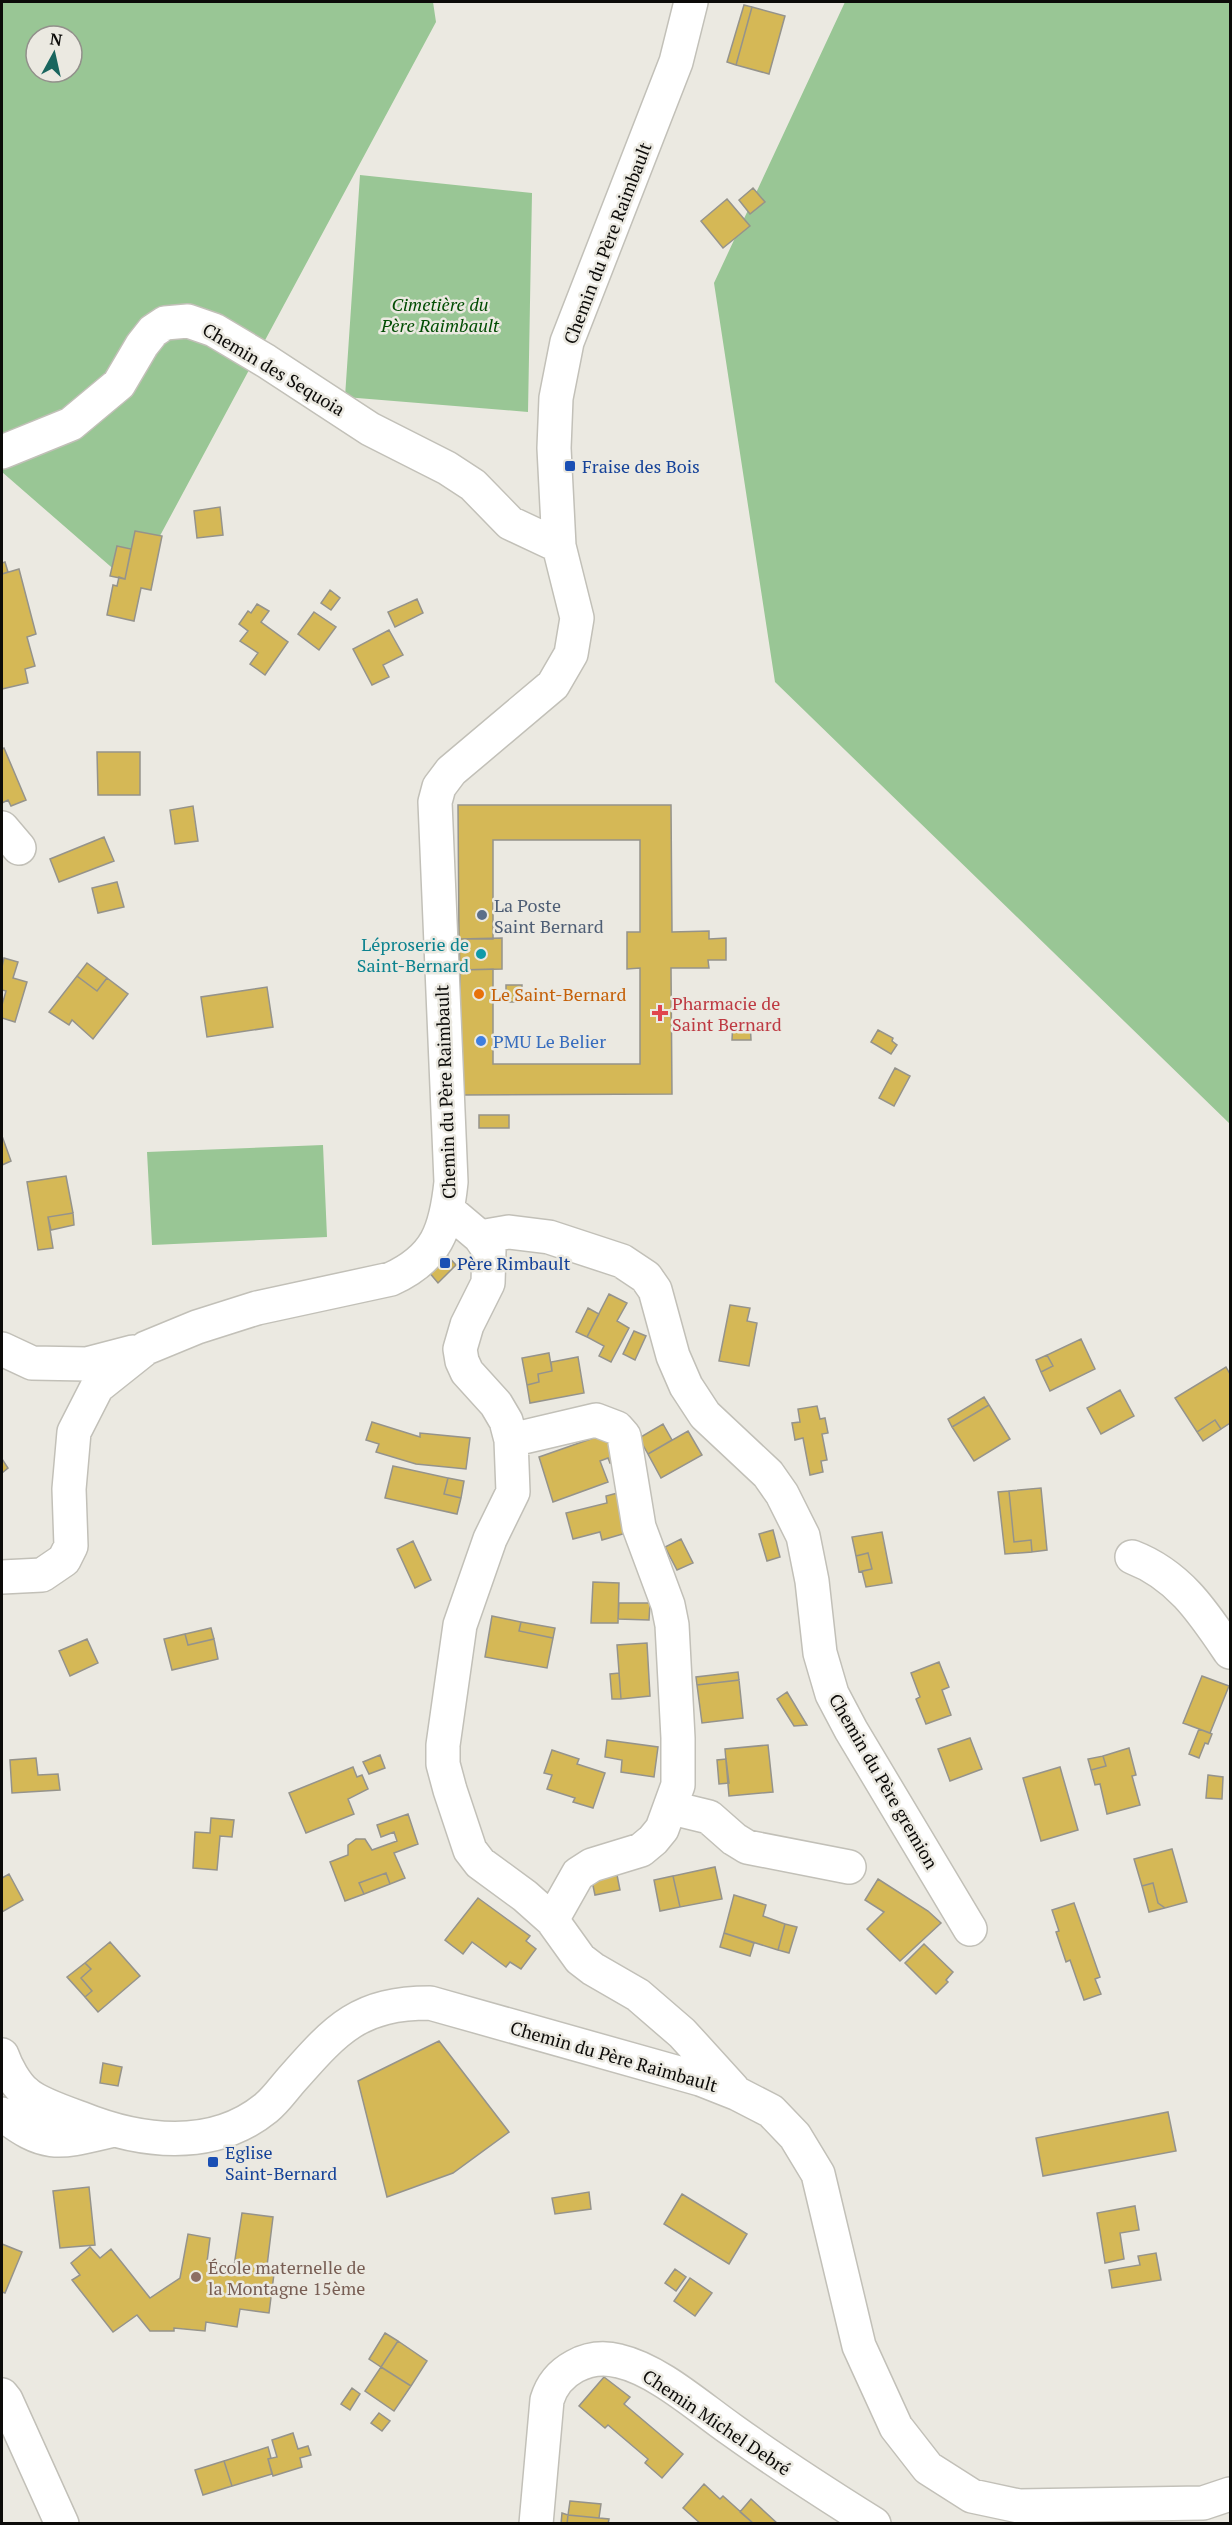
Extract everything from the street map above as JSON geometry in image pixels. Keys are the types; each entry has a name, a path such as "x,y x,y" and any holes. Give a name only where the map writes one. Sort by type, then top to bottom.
{"street":[{"name":"Chemin du Père Raimbault","path":"2,1577 42,1575 64,1560 70,1546 69,1489 74,1432 96,1387 146,1348 197,1327 257,1308 391,1279 411,1270 426,1257 440,1235 448,1210 451,1182 435,802 439,788 451,771 553,685 571,654 577,618 559,546 554,448 556,398 567,342 675,62 691,2"},
{"name":"Chemin des Sequoia","path":"2,452 71,424 119,384 153,331 165,322 188,321 214,330 370,429 447,468 472,485 510,523 559,546"},
{"path":"448,1210 480,1237 489,1250 488,1283 466,1325 460,1349 467,1372 496,1404 506,1421 511,1440 513,1492 490,1539 460,1625 443,1745 443,1764 450,1790 470,1850 480,1863 525,1896 552,1920 580,1959 638,1995 682,2033 738,2094"},
{"name":"Chemin du Père gremion","path":"480,1237 509,1232 549,1237 622,1261 646,1276 655,1290 673,1356 686,1386 705,1415 768,1474 782,1494 803,1536 812,1581 820,1653 832,1694 851,1730 970,1929"},
{"path":"2,1349 32,1363 87,1365 146,1348"},
{"path":"511,1440 596,1420 617,1428 624,1436 639,1527 668,1605 672,1625 678,1738 678,1785 672,1808 662,1829 641,1850 592,1865 578,1874 552,1920"},
{"path":"1131,1557 1159,1571 1183,1590 1205,1613 1230,1652"},
{"path":"672,1808 710,1817 734,1839 747,1847 849,1868"},
{"name":"Chemin du Père Raimbault","path":"2,2055 4,2062 26,2094 110,2131 139,2137 182,2140 217,2134 244,2124 267,2107 331,2035 358,2017 406,2003 430,2003 700,2079 738,2094 771,2111 795,2136 818,2174 859,2346 896,2427 928,2468 972,2496 1019,2506 1038,2515 1203,2503 1230,2494"},
{"path":"2,2114 24,2132 45,2140 71,2140 110,2131"},
{"name":"Chemin Michel Debré","path":"536,2523 547,2400 552,2384 573,2367 589,2360 604,2358 621,2361 656,2377 795,2474 874,2523"},
{"path":"2,2396 6,2400 62,2523"}],"green space":[{"path":"2,2 433,2 436,22 133,586 2,472"},
{"path":"845,2 1230,2 1230,1124 775,682 714,283"},
{"name":"Cimetière du Père Raimbault","path":"360,175 532,193 528,412 345,397"},
{"path":"323,1145 327,1237 152,1245 147,1152"}],"building":[{"path":"744,5 752,7 736,65 727,62"},
{"path":"752,7 785,16 769,74 736,65"},
{"path":"753,188 765,202 750,214 739,200"},
{"path":"727,199 750,226 723,248 701,221"},
{"path":"220,507 223,535 197,538 194,511"},
{"path":"135,531 162,536 151,590 141,588 134,621 107,615 113,585 117,586 119,577 125,579"},
{"path":"117,546 131,549 125,579 110,576"},
{"path":"5,562 8,572 2,574 2,563"},
{"path":"19,569 36,634 27,637 35,666 25,669 28,683 2,689 2,574"},
{"path":"330,590 340,598 331,610 321,603"},
{"path":"417,599 423,613 395,627 388,612"},
{"path":"257,604 269,611 261,622 288,642 265,675 250,664 258,653 240,641 248,631 239,624 248,611 251,613"},
{"path":"314,612 336,627 319,650 298,634"},
{"path":"389,630 403,655 383,665 389,677 372,685 353,649"},
{"path":"4,748 26,800 11,806 8,800 2,803 2,749"},
{"path":"97,752 140,752 140,795 98,795"},
{"path":"458,805 671,805 672,932 709,931 709,939 726,938 726,960 708,960 709,968 671,968 672,1094 460,1095 460,970 493,969 493,1064 640,1064 640,968 627,969 627,932 640,932 640,840 493,840 493,939 459,939"},
{"path":"193,806 198,841 175,844 170,810"},
{"path":"104,837 114,861 59,882 50,859"},
{"path":"117,882 124,907 98,913 92,888"},
{"name":"Léproserie de Saint-Bernard","path":"502,938 502,969 460,970 459,939"},
{"path":"4,958 18,962 13,978 27,982 15,1022 2,1018 2,1005 6,991 2,990"},
{"path":"87,963 107,978 97,991 77,976"},
{"path":"77,976 97,991 107,978 128,994 93,1039 72,1020 69,1025 49,1012"},
{"path":"506,985 522,985 521,1002 506,1002"},
{"path":"267,987 273,1027 207,1037 201,997"},
{"path":"733,1021 750,1021 751,1040 732,1040"},
{"path":"878,1030 893,1038 892,1041 897,1045 891,1054 871,1042"},
{"path":"895,1068 910,1076 894,1106 879,1098"},
{"path":"479,1115 509,1115 509,1128 479,1128"},
{"path":"2,1136 11,1161 2,1165"},
{"path":"66,1176 73,1213 48,1217 53,1248 38,1250 27,1182"},
{"path":"73,1213 74,1225 51,1230 48,1217"},
{"path":"445,1253 456,1265 438,1283 428,1271"},
{"path":"609,1294 627,1303 617,1321 629,1328 611,1362 599,1356 604,1346 587,1337"},
{"path":"730,1305 750,1308 747,1321 757,1323 749,1366 719,1361"},
{"path":"588,1308 599,1314 587,1337 576,1332"},
{"path":"634,1331 646,1336 635,1360 623,1354"},
{"path":"1081,1339 1095,1369 1050,1391 1041,1372 1053,1366 1047,1355"},
{"path":"549,1353 552,1371 538,1374 539,1382 527,1385 522,1358"},
{"path":"1047,1355 1053,1366 1041,1372 1036,1360"},
{"path":"578,1357 584,1393 530,1403 527,1385 539,1382 538,1374 552,1371 551,1362"},
{"path":"1226,1367 1230,1374 1230,1423 1221,1429 1215,1420 1197,1432 1175,1398"},
{"path":"1120,1390 1134,1416 1101,1434 1087,1408"},
{"path":"984,1397 989,1405 952,1427 948,1419"},
{"path":"989,1405 1010,1439 974,1461 952,1427"},
{"path":"817,1406 820,1419 825,1418 828,1433 822,1434 827,1460 821,1461 823,1472 810,1475 803,1438 795,1440 792,1423 800,1422 798,1409"},
{"path":"1215,1420 1221,1429 1203,1441 1197,1432"},
{"path":"372,1422 420,1437 420,1433 470,1438 466,1469 416,1464 376,1452 379,1444 366,1440"},
{"path":"663,1424 672,1440 648,1454 639,1438"},
{"path":"688,1431 702,1455 661,1478 648,1454"},
{"path":"605,1434 619,1460 610,1463 608,1458 600,1461 608,1482 553,1502 539,1457"},
{"path":"2,1459 8,1468 2,1473"},
{"path":"393,1466 448,1478 444,1494 461,1498 457,1514 385,1498"},
{"path":"448,1478 464,1481 461,1498 444,1494"},
{"path":"1041,1488 1047,1550 1032,1552 1031,1540 1014,1542 1009,1491"},
{"path":"625,1491 633,1531 602,1540 600,1532 573,1539 566,1513 607,1503 606,1496"},
{"path":"1009,1491 1014,1542 1031,1540 1032,1552 1005,1554 998,1492"},
{"path":"773,1530 780,1557 767,1561 759,1534"},
{"path":"882,1532 892,1583 866,1587 862,1571 872,1569 868,1553 856,1556 852,1537"},
{"path":"681,1539 693,1563 677,1570 665,1547"},
{"path":"413,1541 431,1580 415,1588 397,1549"},
{"path":"868,1553 872,1569 859,1572 856,1556"},
{"path":"593,1582 619,1583 618,1623 591,1623"},
{"path":"619,1603 650,1603 649,1620 618,1619"},
{"path":"492,1616 521,1622 519,1631 553,1638 547,1668 485,1657"},
{"path":"521,1622 555,1628 553,1638 519,1631"},
{"path":"211,1628 214,1639 188,1645 185,1634"},
{"path":"185,1634 188,1645 214,1639 218,1659 172,1670 164,1639"},
{"path":"87,1639 98,1663 70,1676 59,1651"},
{"path":"647,1643 650,1696 621,1699 617,1645"},
{"path":"939,1662 949,1687 942,1690 951,1715 926,1724 916,1699 920,1697 911,1673"},
{"path":"738,1672 739,1680 697,1685 696,1677"},
{"path":"619,1673 621,1699 612,1699 610,1674"},
{"path":"1202,1676 1229,1686 1210,1733 1183,1723"},
{"path":"739,1680 743,1718 702,1723 697,1685"},
{"path":"787,1692 807,1725 794,1726 777,1699"},
{"path":"1199,1729 1212,1734 1208,1744 1205,1743 1199,1758 1189,1754"},
{"path":"970,1738 982,1769 950,1781 938,1749"},
{"path":"607,1740 658,1747 654,1777 621,1772 622,1760 605,1757"},
{"path":"768,1745 773,1792 729,1796 725,1749"},
{"path":"1129,1748 1136,1775 1132,1776 1140,1805 1107,1814 1100,1784 1095,1785 1091,1770 1106,1766 1103,1756"},
{"path":"552,1750 579,1759 577,1764 605,1773 593,1808 573,1802 575,1798 547,1789 552,1775 544,1773"},
{"path":"380,1755 385,1768 369,1774 363,1762"},
{"path":"1103,1756 1106,1766 1091,1770 1088,1759"},
{"path":"36,1758 38,1775 58,1774 60,1790 12,1793 10,1760"},
{"path":"726,1759 729,1783 719,1784 717,1760"},
{"path":"353,1767 357,1777 362,1775 368,1789 348,1799 354,1814 306,1833 289,1793"},
{"path":"1060,1767 1078,1830 1041,1841 1023,1778"},
{"path":"1208,1775 1223,1777 1222,1799 1206,1798"},
{"path":"408,1814 418,1844 394,1853 405,1878 390,1884 386,1873 359,1883 364,1894 345,1901 330,1862 348,1855 348,1845 356,1839 365,1839 372,1850 397,1841 394,1832 381,1837 377,1825"},
{"path":"211,1818 234,1820 232,1837 220,1836 217,1870 193,1868 195,1832 210,1833"},
{"path":"1172,1849 1187,1902 1165,1908 1158,1903 1153,1883 1142,1886 1134,1859"},
{"path":"715,1867 722,1899 680,1907 673,1876"},
{"path":"386,1873 390,1884 364,1894 359,1883"},
{"path":"9,1874 23,1900 2,1912 2,1878"},
{"path":"617,1875 620,1890 595,1895 592,1881"},
{"path":"673,1876 680,1907 660,1911 654,1880"},
{"path":"878,1879 928,1911 941,1923 900,1961 867,1929 884,1912 865,1900"},
{"path":"1153,1883 1158,1903 1165,1908 1149,1912 1142,1886"},
{"path":"734,1895 766,1905 763,1916 785,1924 778,1950 724,1933"},
{"path":"478,1898 530,1936 526,1941 536,1949 521,1969 510,1962 506,1967 472,1942 463,1954 445,1940"},
{"path":"1074,1903 1100,1977 1095,1979 1101,1994 1084,2000 1070,1960 1066,1962 1056,1932 1059,1931 1052,1910"},
{"path":"785,1924 797,1927 789,1953 778,1950"},
{"path":"724,1933 754,1943 750,1956 720,1947"},
{"path":"110,1942 140,1976 98,2012 85,1997 92,1991 81,1978 91,1969 85,1963"},
{"path":"924,1944 953,1972 946,1980 948,1982 936,1994 905,1963"},
{"path":"85,1963 91,1969 81,1978 92,1991 85,1997 67,1977"},
{"path":"439,2041 509,2132 453,2173 387,2197 358,2081"},
{"path":"103,2063 122,2067 118,2086 100,2083"},
{"path":"1168,2112 1176,2151 1043,2176 1036,2138"},
{"path":"89,2187 95,2245 60,2248 53,2191"},
{"path":"589,2192 591,2209 555,2214 552,2198"},
{"path":"682,2194 747,2234 729,2264 664,2224"},
{"path":"1135,2206 1139,2230 1120,2233 1124,2259 1105,2263 1097,2213"},
{"path":"242,2213 273,2217 267,2266 275,2266 269,2313 240,2309 237,2327 206,2322 205,2331 174,2328 174,2331 150,2331 137,2315 113,2332 72,2280 80,2275 71,2263 90,2247 100,2258 111,2249 150,2298 180,2278 188,2234 210,2238 207,2262 234,2266"},
{"path":"2,2244 22,2252 5,2293 2,2292"},
{"path":"1156,2253 1161,2280 1112,2288 1109,2270 1140,2265 1138,2256"},
{"path":"675,2269 686,2277 676,2291 665,2283"},
{"path":"690,2278 712,2293 695,2316 674,2301"},
{"path":"385,2333 398,2341 381,2367 369,2359"},
{"path":"398,2341 427,2361 411,2386 381,2367"},
{"path":"381,2367 411,2386 394,2411 365,2391"},
{"path":"604,2377 630,2397 624,2404 683,2454 662,2478 645,2463 648,2459 608,2425 605,2428 579,2406"},
{"path":"352,2388 360,2394 350,2410 341,2404"},
{"path":"379,2413 390,2421 382,2431 371,2423"},
{"path":"293,2433 298,2449 308,2446 311,2455 300,2458 302,2467 273,2476 268,2459 277,2457 272,2440"},
{"path":"268,2447 272,2474 232,2486 224,2461"},
{"path":"224,2461 232,2486 203,2495 195,2470"},
{"path":"704,2484 720,2499 723,2496 754,2524 701,2524 683,2508"},
{"path":"751,2499 778,2524 754,2524 740,2512"},
{"path":"570,2501 601,2504 599,2518 568,2515"},
{"path":"562,2513 568,2515 567,2524 561,2524"},
{"path":"568,2515 609,2519 608,2524 567,2524"}],"place":[{"name":"Fraise des Bois","path":"570,466"},
{"name":"La Poste Saint Bernard","path":"482,915"},
{"name":"Léproserie de Saint-Bernard","path":"481,954"},
{"name":"Le Saint-Bernard","path":"479,994"},
{"name":"Pharmacie de Saint Bernard","path":"660,1013"},
{"name":"PMU Le Belier","path":"481,1041"},
{"name":"Père Rimbault","path":"445,1263"},
{"name":"Eglise Saint-Bernard","path":"213,2162"},
{"name":"École maternelle de la Montagne 15ème","path":"196,2277"}]}
